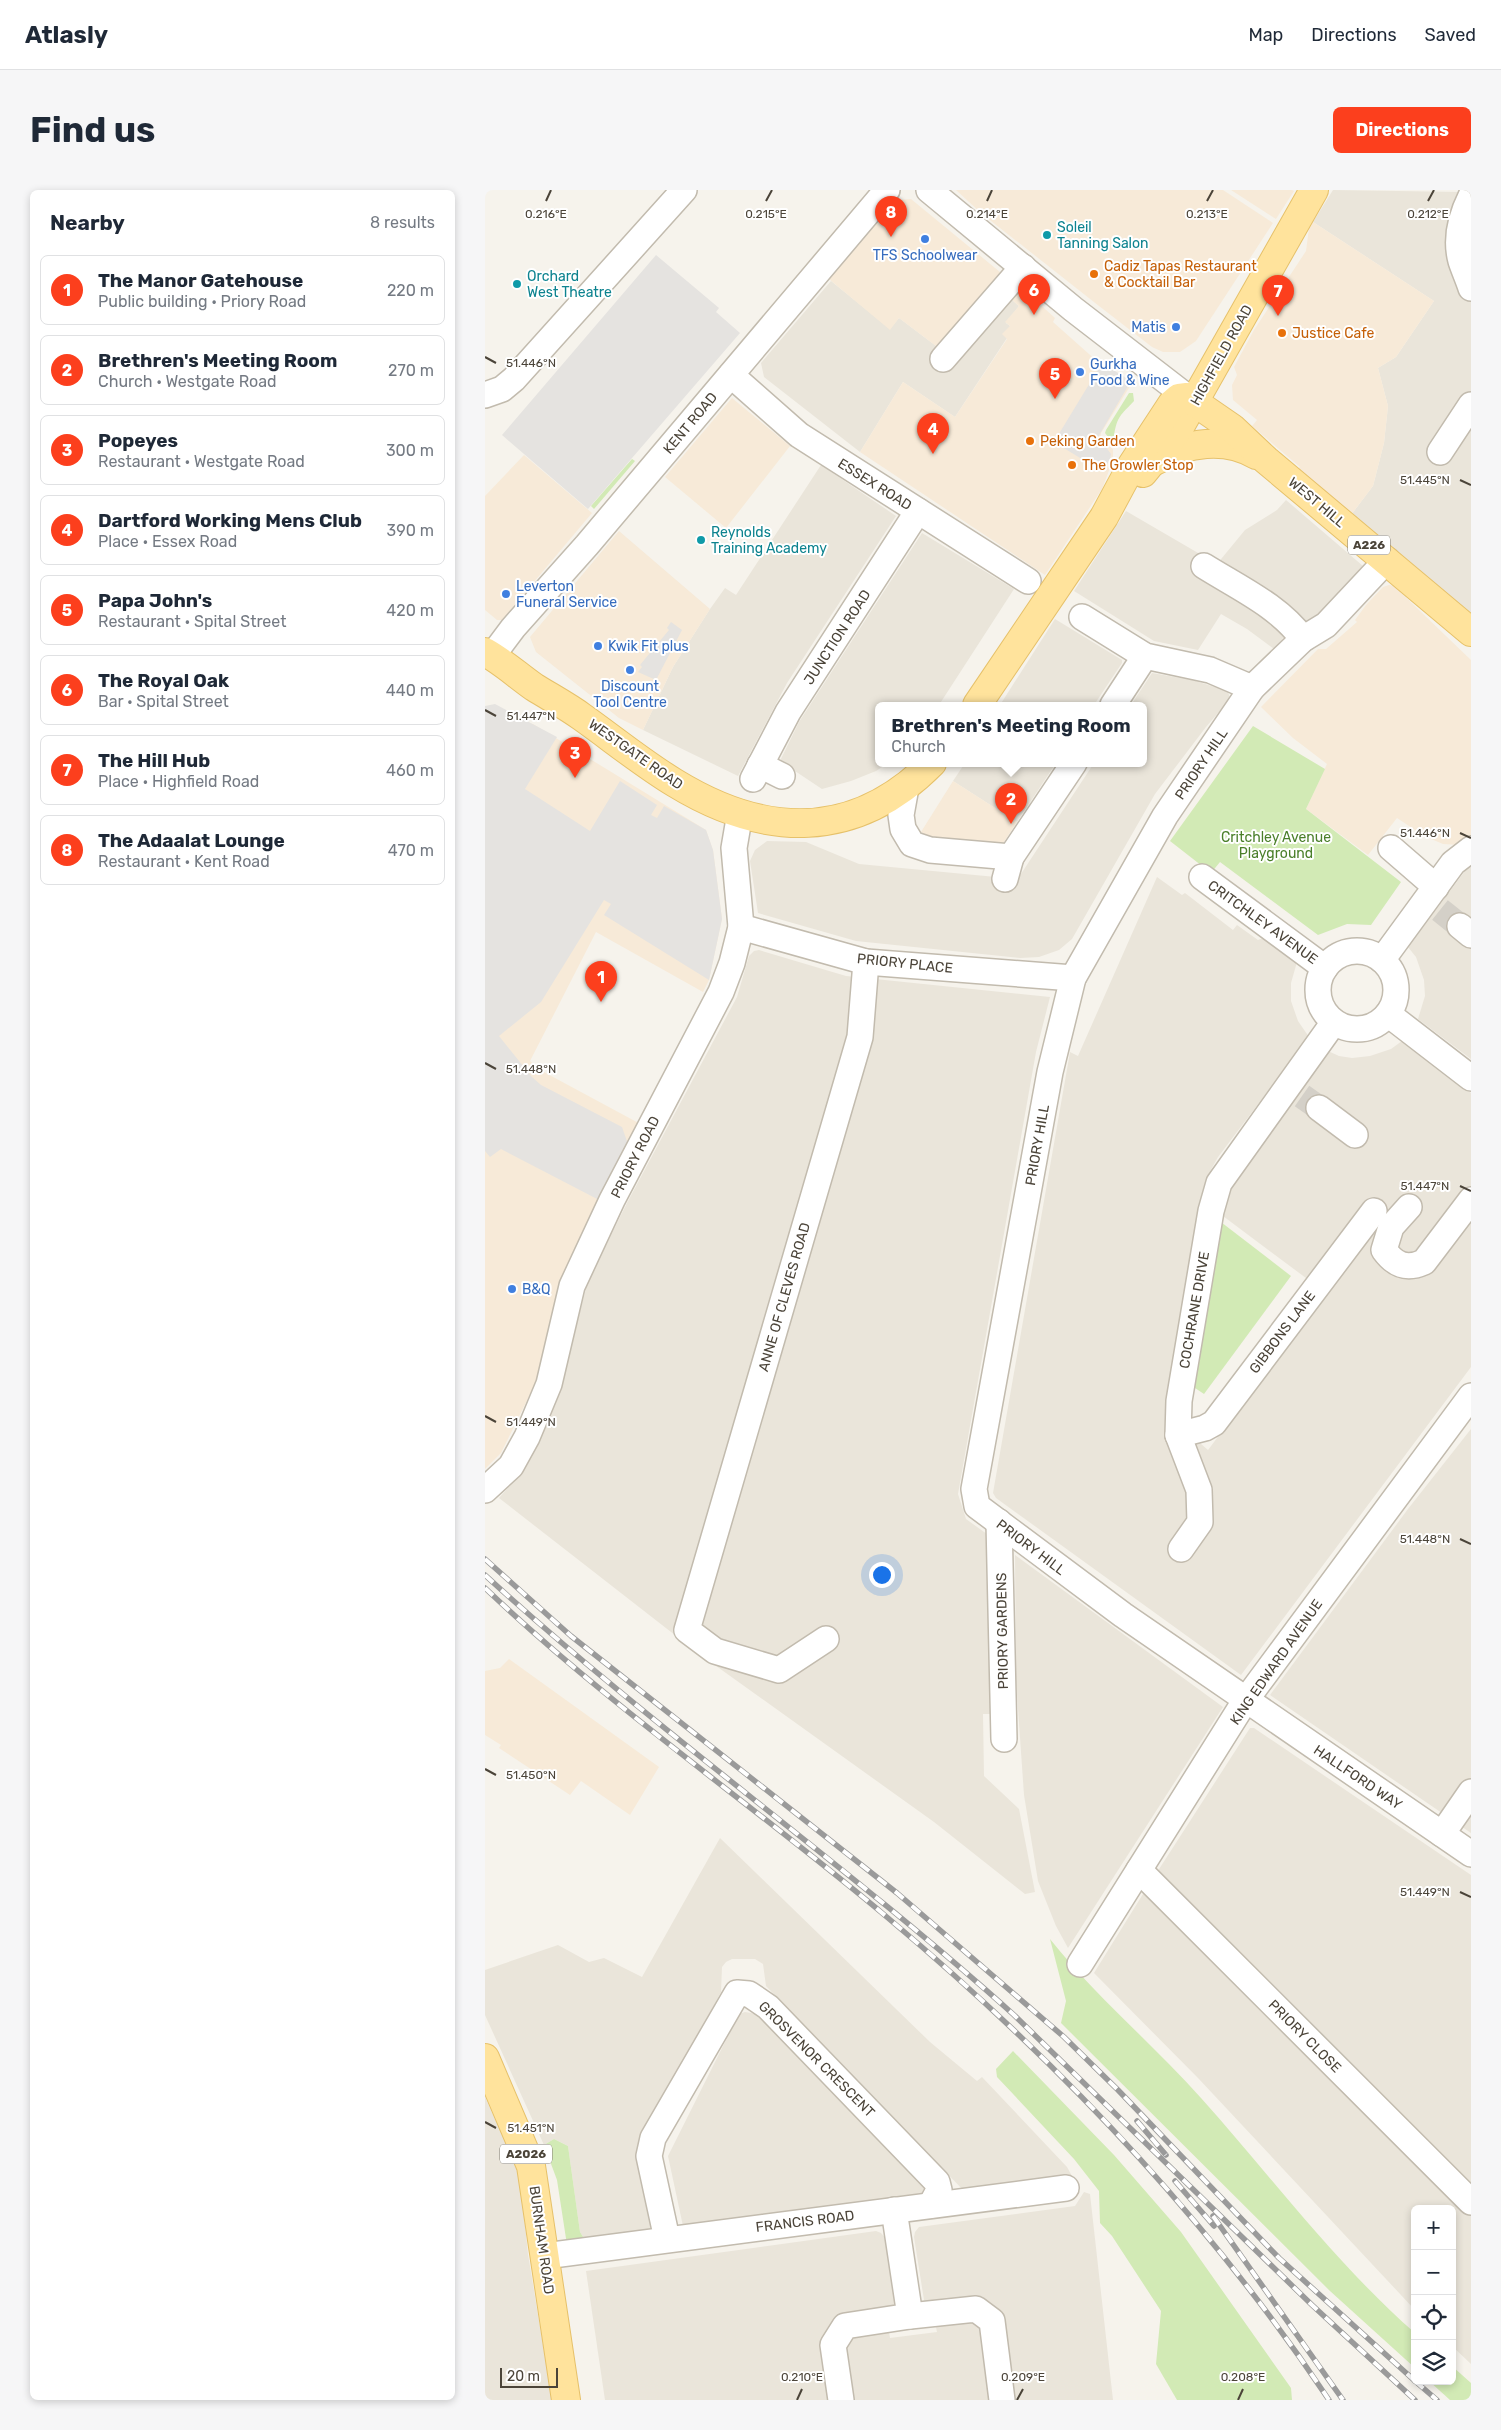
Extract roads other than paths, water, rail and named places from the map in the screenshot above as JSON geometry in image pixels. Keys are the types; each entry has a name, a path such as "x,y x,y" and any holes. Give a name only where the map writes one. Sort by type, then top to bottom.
{"main road":[{"name":"HIGHFIELD ROAD","path":"1103,518 1151,464 1178,430 1191,400 1215,367 1314,190"},
{"name":"A226","path":"1215,367 1213,395 1216,407 1232,428"},
{"name":"HIGHFIELD ROAD","path":"979,702 1103,518 1133,464 1172,404 1179,398 1191,400"},
{"name":"A226","path":"1191,400 1232,428"},
{"name":"WEST HILL","path":"1232,428 1266,460 1471,632"},
{"name":"HIGHFIELD ROAD","path":"1151,464 1171,451 1188,446 1223,444 1252,452 1266,460"},
{"name":"WESTGATE ROAD","path":"489,653 675,783 739,813 770,822 802,825 828,822 888,799 906,787"},
{"path":"906,787 928,767"},
{"name":"BURNHAM ROAD","path":"485,2058 531,2166 566,2400"}],"street":[{"path":"485,395 502,389 514,379 684,190"},
{"name":"KENT ROAD","path":"489,653 561,576 887,190"},
{"path":"929,190 1191,400"},
{"path":"1471,196 1462,219 1458,239 1461,261 1471,288"},
{"path":"943,359 1023,267"},
{"name":"ESSEX ROAD","path":"731,376 799,435 1028,581"},
{"path":"1440,452 1471,406"},
{"name":"JUNCTION ROAD","path":"782,776 756,772 788,712 918,511"},
{"name":"PRIORY HILL","path":"1245,1701 1123,1616 977,1506 974,1489 1050,1072 1073,978 1165,816 1252,688 1303,639 1326,625 1387,560"},
{"path":"1204,566 1273,608 1291,622 1303,639"},
{"path":"1082,617 1145,656 1210,670 1252,688"},
{"path":"1115,702 1145,656"},
{"path":"906,787 901,815 903,829 912,844 1008,868 1072,767"},
{"name":"PRIORY ROAD","path":"485,1490 511,1466 527,1438 549,1384 572,1286 621,1184 721,992 733,963 741,927 734,848 739,813"},
{"path":"1391,848 1434,899"},
{"path":"1382,960 1434,899 1453,863 1471,849"},
{"name":"CRITCHLEY AVENUE","path":"1202,877 1325,968"},
{"name":"PRIORY PLACE","path":"741,927 866,962 1073,978"},
{"path":"1364,952 1382,960 1394,980 1395,998 1388,1014 1369,1028 1357,1030 1345,1028 1334,1022 1325,1014 1319,1003 1317,991 1319,979 1325,968 1334,958 1345,953 1364,952"},
{"name":"ANNE OF CLEVES ROAD","path":"826,1639 779,1670 715,1651 687,1630 860,1037 866,962"},
{"path":"1388,1014 1471,1078"},
{"name":"COCHRANE DRIVE","path":"1181,1549 1200,1522 1199,1490 1178,1435 1179,1401 1211,1211 1219,1183 1304,1096 1334,1022"},
{"path":"1304,1096 1355,1135"},
{"path":"1409,1208 1391,1227 1384,1250 1391,1259 1403,1267 1414,1266 1424,1262 1471,1200"},
{"name":"GIBBONS LANE","path":"1178,1435 1205,1428 1214,1423 1374,1211"},
{"name":"KING EDWARD AVENUE","path":"1080,1964 1245,1701 1471,1396"},
{"name":"PRIORY GARDENS","path":"999,1522 1004,1739"},
{"name":"HALLFORD WAY","path":"1245,1701 1471,1854"},
{"path":"1442,1834 1471,1792"},
{"name":"PRIORY CLOSE","path":"1139,1870 1471,2202"},
{"name":"GROSVENOR CRESCENT","path":"667,2239 649,2156 653,2138 737,1993 749,1994 768,2007 937,2182 939,2190 931,2205"},
{"name":"FRANCIS ROAD","path":"545,2256 1066,2188"},
{"path":"894,2210 910,2316"},
{"path":"841,2400 833,2345 845,2326 910,2316 976,2309 992,2321 1002,2400"}],"tunnel":[{"path":"1440,910 1460,926"},
{"path":"1302,1096 1319,1108"}],"railway":[{"path":"485,1559 571,1636 897,1893 1064,2037 1118,2090 1279,2258 1411,2377"},
{"path":"485,1575 615,1687 883,1903 1014,2015 1312,2305 1415,2400"},
{"path":"485,1588 533,1632 633,1716 888,1918 1011,2027 1126,2143 1180,2204 1232,2267 1282,2333 1329,2400"},
{"path":"1137,2121 1166,2155"},
{"path":"1175,2181 1214,2226"},
{"path":"1213,2216 1343,2400"},
{"path":"1420,2385 1437,2400"}],"place":[{"name":"Soleil Tanning Salon","path":"1047,235"},
{"name":"The Adaalat Lounge","path":"891,237"},
{"name":"TFS Schoolwear","path":"925,239"},
{"name":"Cadiz Tapas Restaurant & Cocktail Bar","path":"1094,274"},
{"name":"Orchard West Theatre","path":"517,284"},
{"name":"The Royal Oak","path":"1034,315"},
{"name":"The Hill Hub","path":"1278,316"},
{"name":"Matis","path":"1176,327"},
{"name":"Justice Cafe","path":"1282,333"},
{"name":"Gurkha Food & Wine","path":"1080,372"},
{"name":"Papa John's","path":"1055,399"},
{"name":"Peking Garden","path":"1030,441"},
{"name":"Dartford Working Mens Club","path":"933,454"},
{"name":"The Growler Stop","path":"1072,465"},
{"name":"Reynolds Training Academy","path":"701,540"},
{"name":"Leverton Funeral Service","path":"506,594"},
{"name":"Kwik Fit plus","path":"598,646"},
{"name":"Discount Tool Centre","path":"630,670"},
{"name":"Popeyes","path":"575,778"},
{"name":"Brethren's Meeting Room","path":"1011,824"},
{"name":"The Manor Gatehouse","path":"601,1002"},
{"name":"B&Q","path":"512,1289"}],"park label":[{"name":"Critchley Avenue Playground","path":"1276,846"}]}
